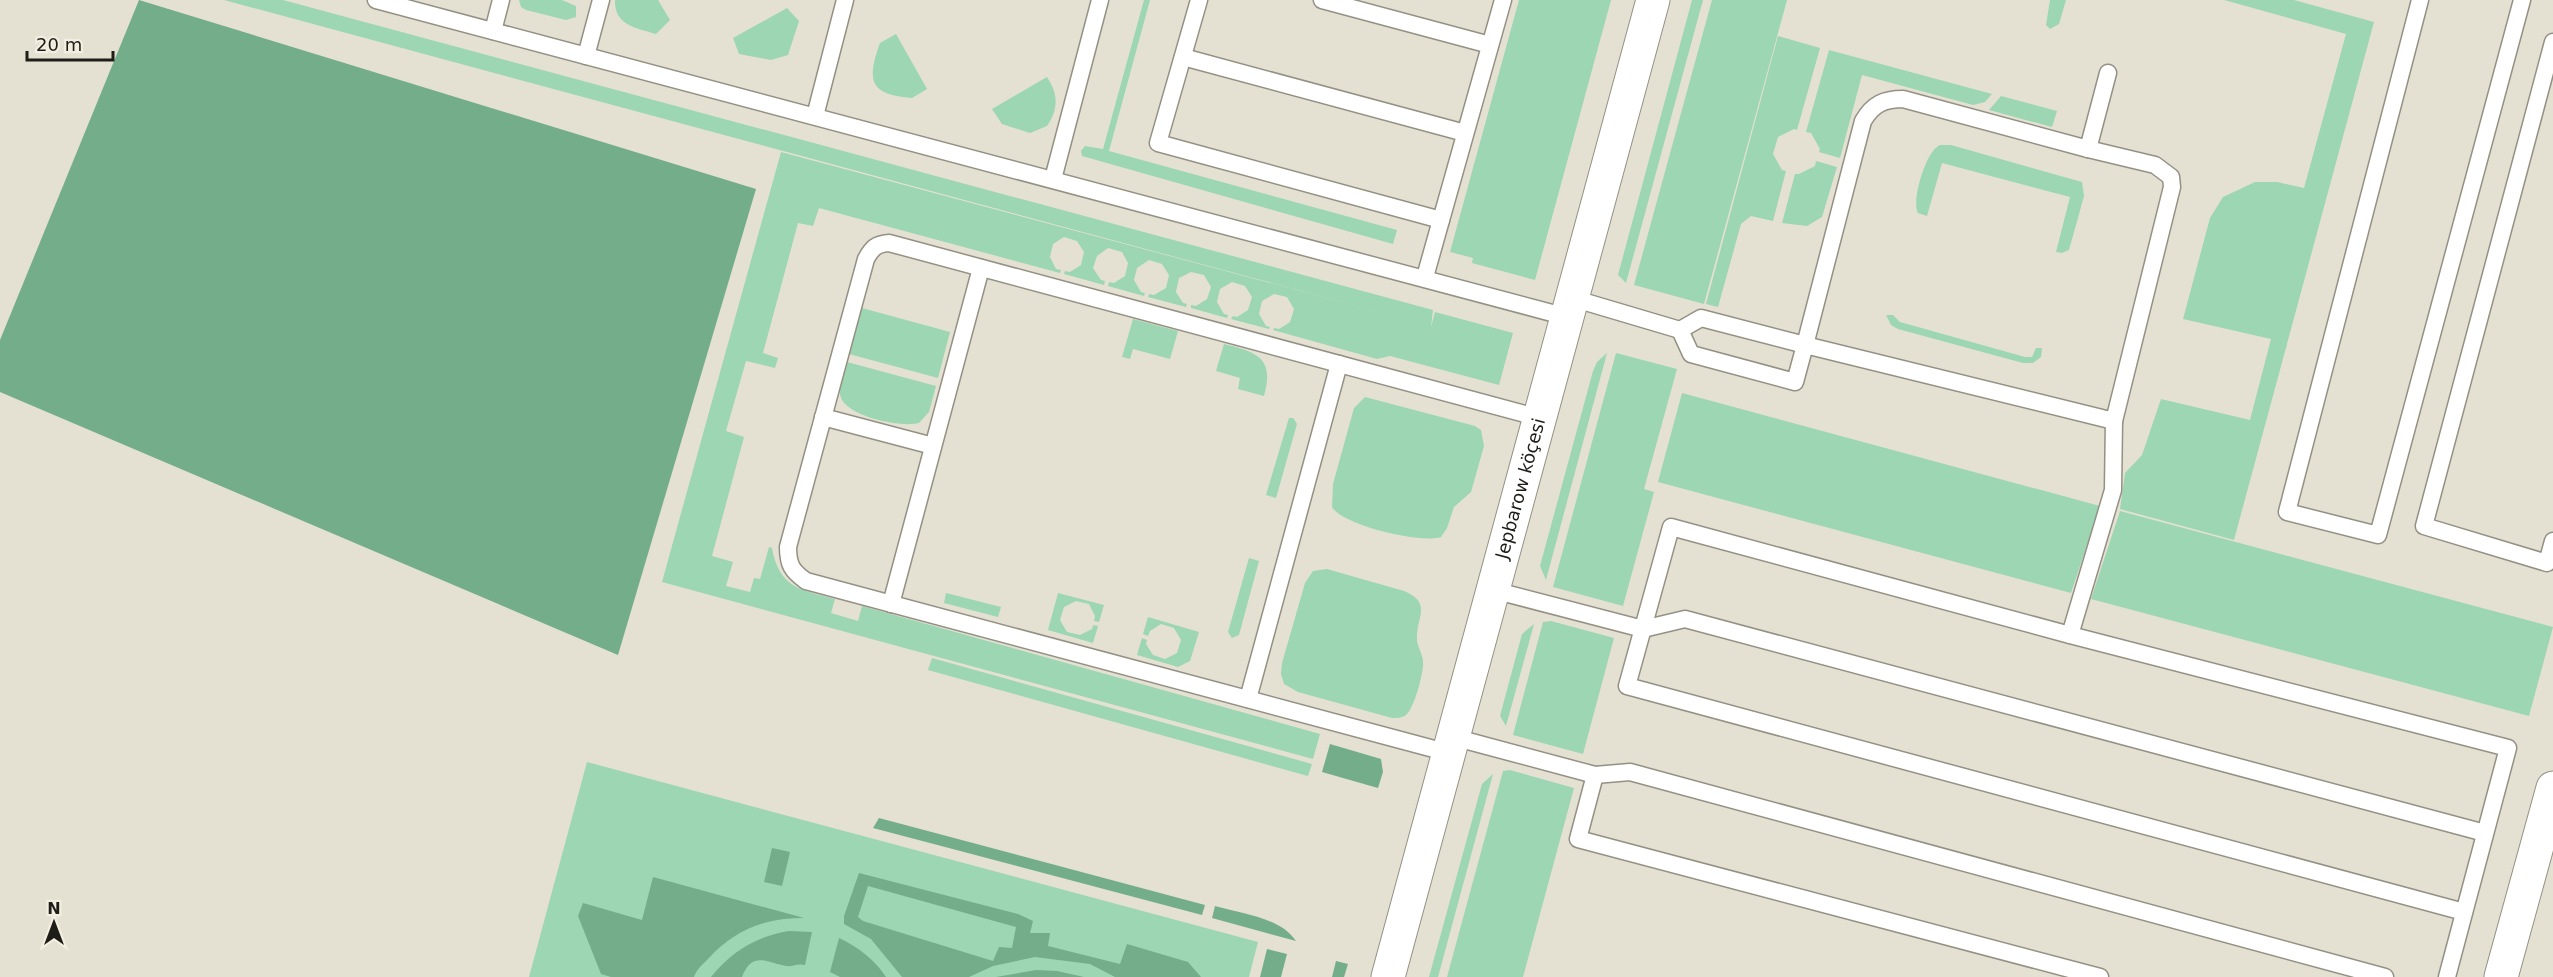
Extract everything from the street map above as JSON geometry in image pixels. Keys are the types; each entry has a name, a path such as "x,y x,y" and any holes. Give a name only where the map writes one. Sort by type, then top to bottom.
{"street":[{"name":"Jepbarow köçesi","path":"1388,977 1653,0"},
{"path":"2501,977 2553,788"}],"lane":[{"path":"376,0 1425,278 1680,330 1701,318 2114,422"},
{"path":"493,32 501,0"},
{"path":"586,56 601,0"},
{"path":"814,116 845,0"},
{"path":"1053,179 1101,0"},
{"path":"1199,0 1158,143 1440,220"},
{"path":"1322,0 1490,45"},
{"path":"1425,278 1503,0"},
{"path":"2420,0 2287,512 2378,535 2522,0"},
{"path":"2553,42 2424,526 2547,562 2553,541"},
{"path":"1183,57 1465,134"},
{"path":"2088,149 2108,73"},
{"path":"1680,330 1691,354 1795,382 1863,121 1877,103 1890,99 1904,99 2155,165 2171,177 2172,187 2114,422 2113,490 2109,512 2070,634"},
{"path":"1540,418 889,243 878,244 871,249 823,417 788,547 788,562 794,573 806,581 1248,699 1595,775 1630,772 2385,977"},
{"path":"891,604 981,268"},
{"path":"1248,699 1339,364"},
{"path":"823,417 933,446"},
{"path":"2447,977 2508,748 1671,527 1627,686 2464,912"},
{"path":"1493,590 1643,629 1685,619 2485,833"},
{"path":"1595,775 1578,839 2100,977"}],"green space":[{"path":"139,0 756,189 618,655 0,392 0,340"},
{"path":"224,0 283,0 1433,310 1431,327 1435,312 1513,333 1499,385 1390,356 1377,359 1273,330 1290,322 1294,309 1287,297 1274,294 1262,301 1259,314 1266,326 1270,327 1269,329 1231,319 1248,310 1252,297 1245,286 1232,282 1220,289 1217,302 1224,314 1228,315 1227,318 1191,308 1191,305 1196,306 1207,299 1211,287 1204,275 1191,272 1179,278 1176,292 1183,303 1187,304 1186,307 1148,297 1149,294 1154,295 1166,288 1169,275 1162,264 1149,260 1137,268 1134,280 1141,292 1145,293 1144,296 1108,286 1109,282 1114,283 1125,276 1128,263 1122,252 1108,248 1097,256 1093,268 1101,280 1105,281 1104,285 1064,274 1065,271 1070,272 1081,265 1084,252 1077,241 1064,237 1053,244 1050,257 1056,269 1061,270 1060,273 819,208 813,226 798,223 763,353 778,358 775,368 746,361 726,431 744,437 712,556 733,562 726,586 750,592 754,578 760,579 769,547 772,548 780,572 793,585 835,599 831,613 858,621 862,606 1320,734 1313,759 662,582 781,152 1405,319"},
{"path":"519,0 562,0 576,6 576,17 566,20 526,10 521,7"},
{"path":"615,0 658,0 670,20 656,34 634,27 618,15"},
{"path":"1144,0 1150,0 1109,151 1397,230 1393,244 1082,156 1081,151 1085,146 1103,149"},
{"path":"1519,0 1611,0 1535,280 1472,263 1473,258 1450,252"},
{"path":"1692,0 1703,0 1626,283 1618,275"},
{"path":"1712,0 1787,0 1704,304 1634,285"},
{"path":"2050,0 2066,0 2059,24 2050,29 2046,25"},
{"path":"2224,0 2294,0 2374,22 2234,540 2120,509 2125,473 2142,455 2161,399 2250,420 2271,339 2183,319 2210,218 2223,197 2255,182 2277,182 2304,188 2346,34"},
{"path":"787,8 799,21 788,55 771,60 739,54 733,38"},
{"path":"896,34 927,89 912,98 887,93 875,84 873,76 873,67 880,43"},
{"path":"1778,36 1820,48 1797,130 1794,129 1778,137 1773,154 1782,170 1786,171 1773,221 1751,216 1741,224 1718,307 1706,304"},
{"path":"1829,50 1992,94 1985,102 1973,105 1862,75 1840,158 1819,152 1820,149 1811,133 1806,132"},
{"path":"1047,77 1056,101 1054,113 1047,126 1030,133 1002,124 992,109"},
{"path":"2001,96 2057,111 2052,127 1989,110"},
{"path":"1940,145 1951,145 2082,182 2084,196 2069,250 2062,253 2056,252 2070,197 1942,163 1927,216 1918,213 1916,207 1921,176 1930,156"},
{"path":"1816,161 1837,167 1822,217 1807,226 1782,223 1795,174 1815,166"},
{"path":"862,308 950,332 938,378 849,354"},
{"path":"1886,315 1893,315 1900,322 2025,357 2032,357 2036,348 2042,348 2041,357 2033,363 2023,363 1898,329 1891,325"},
{"path":"1133,319 1178,331 1170,359 1133,349 1130,359 1122,357"},
{"path":"1224,344 1245,350 1260,358 1267,373 1264,396 1238,389 1240,378 1216,371"},
{"path":"1607,353 1546,580 1540,566 1593,371 1597,362"},
{"path":"1616,353 1677,369 1644,489 1654,492 1623,606 1553,587"},
{"path":"847,362 936,386 929,412 919,423 899,424 873,419 851,409 843,402 840,394"},
{"path":"1682,393 2100,506 2071,593 1658,482"},
{"path":"1365,397 1475,426 1481,430 1484,446 1471,492 1454,507 1447,528 1441,537 1417,538 1383,531 1350,520 1332,507 1333,484 1354,408"},
{"path":"1289,418 1293,418 1297,424 1276,498 1266,495"},
{"path":"2120,511 2553,627 2529,716 2091,599"},
{"path":"1249,558 1259,561 1239,635 1232,638 1228,632"},
{"path":"1327,569 1404,591 1413,596 1421,606 1417,639 1423,667 1415,698 1404,716 1392,718 1298,692 1284,684 1281,674 1282,663 1305,583 1313,571"},
{"path":"946,593 1001,607 998,617 944,603"},
{"path":"1058,593 1104,605 1099,622 1094,621 1095,616 1089,604 1076,601 1064,607 1060,620 1067,632 1080,635 1092,629 1093,625 1098,626 1093,643 1048,630"},
{"path":"1148,617 1199,632 1190,661 1178,667 1137,655 1142,638 1147,640 1146,644 1153,655 1165,659 1177,653 1181,640 1174,628 1161,624 1150,631 1148,636 1143,634"},
{"path":"1551,621 1614,638 1583,754 1513,735 1543,622"},
{"path":"1534,624 1506,726 1500,716 1522,634"},
{"path":"932,658 1312,764 1308,776 928,670"},
{"path":"1330,744 1381,759 1383,772 1378,788 1322,772"},
{"path":"587,762 1258,942 1249,977 529,977"},
{"path":"1510,770 1574,788 1523,977 1447,977 1503,771"},
{"path":"1493,774 1438,977 1429,977 1482,784"},
{"path":"879,818 1205,905 1202,915 873,828"},
{"path":"772,848 790,852 782,886 764,882"},
{"path":"859,873 1018,914 1033,921 1030,933 1050,933 1048,946 1120,964 1127,944 1188,962 1201,977 1115,977 1090,964 1035,957 993,966 969,977 902,977 871,939 844,924 844,916","holes":["868,886 1016,927 1012,948 999,947 993,961 863,921 858,917"]},
{"path":"653,877 804,918 776,920 740,933 718,949 700,967 694,977 611,977 601,974 578,916 583,903 642,920"},
{"path":"1215,906 1270,921 1289,933 1296,941 1212,918"},
{"path":"812,932 805,965 786,966 761,960 751,963 742,977 711,977 736,952 746,946 777,933"},
{"path":"839,938 866,954 886,977 840,977 830,972"},
{"path":"1267,949 1287,954 1281,977 1260,977"},
{"path":"1336,961 1348,964 1344,977 1332,977"},
{"path":"1036,970 1057,971 1084,977 996,977"}]}
